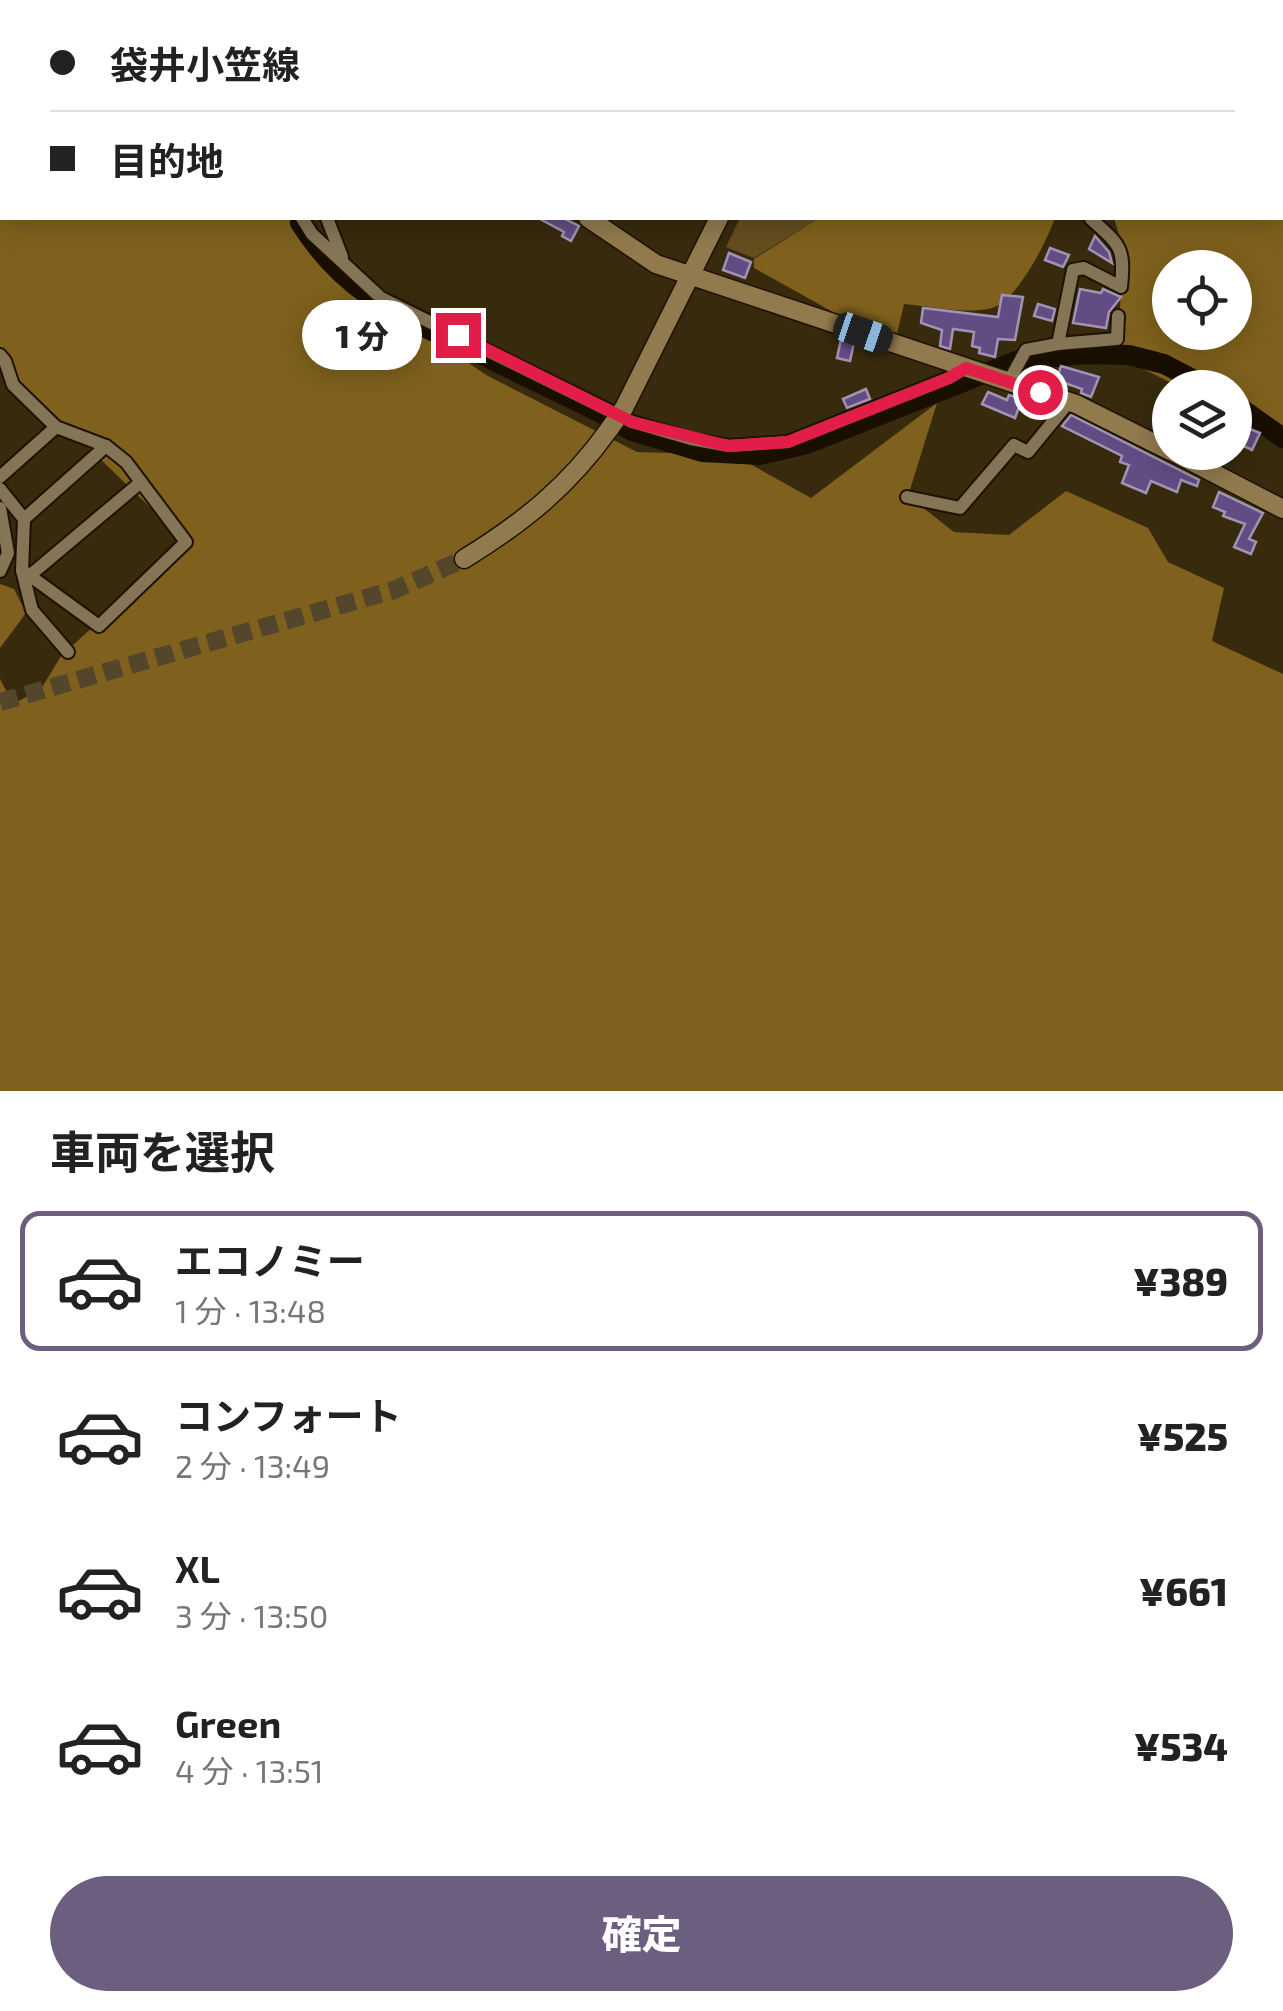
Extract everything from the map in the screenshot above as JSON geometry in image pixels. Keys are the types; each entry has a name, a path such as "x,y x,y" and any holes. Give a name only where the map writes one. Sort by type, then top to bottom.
{"main road":[{"path":"591,220 656,264 1070,402 1152,443"},
{"path":"464,559 518,526 567,482 610,428 624,408 718,220"},
{"path":"1206,470 1283,509"}],"street":[{"path":"328,220 344,264"},
{"path":"1058,344 1073,270 1084,268 1121,287 1124,258 1120,245 1092,220"},
{"path":"309,221 344,264 381,298 632,422 728,446 788,442 966,368"},
{"path":"1010,382 1026,350 1116,339 1118,316"},
{"path":"0,356 13,386 56,427 106,446 126,462 186,542 99,626 25,574"},
{"path":"908,497 960,508 1014,446 1028,452 1070,402"},
{"path":"0,476 56,427"},
{"path":"24,519 106,446"},
{"path":"25,574 141,482"},
{"path":"0,489 24,519 25,574 32,610 68,652"},
{"path":"0,508 8,553 0,571"}],"shaded area":[{"path":"0,220 302,220 389,310 488,376 637,452 734,455 811,498 937,403 908,496 954,532 1009,535 1066,491 1148,528 1168,562 1224,588 1212,641 1283,674 1283,1091 0,1091 0,679 13,704 41,689 61,656 186,542 0,362"},
{"path":"739,220 816,220 754,258 726,247"},
{"path":"816,220 1054,220 1030,269 1002,303 971,311 904,304 896,338 842,317 754,268 754,259"},
{"path":"1115,220 1283,220 1283,432 1252,409 1252,370 1152,370 1152,373 1122,358 1122,245"},
{"path":"0,584 14,589 26,613 0,648"}],"building":[{"path":"542,220 567,220 579,226 571,241 562,236 564,232"},
{"path":"1095,236 1109,252 1112,263 1089,249"},
{"path":"1050,248 1069,255 1063,267 1045,260"},
{"path":"729,253 751,262 745,278 723,270"},
{"path":"1080,289 1101,293 1103,289 1121,297 1109,312 1106,328 1073,323"},
{"path":"1002,295 1023,297 1015,340 998,339 995,357 979,353 980,348 972,346 974,332 953,329 950,349 940,346 942,330 921,323 923,308 998,317"},
{"path":"1038,304 1055,309 1052,321 1034,316"},
{"path":"841,339 854,343 850,361 837,358"},
{"path":"1061,366 1099,377 1091,397 1081,393 1082,389 1056,380"},
{"path":"866,389 870,399 847,408 843,399"},
{"path":"988,392 1007,400 1009,395 1022,399 1015,418 982,404"},
{"path":"1071,415 1152,456 1152,470 1179,470 1199,480 1197,486 1181,480 1177,492 1151,481 1146,493 1122,483 1129,465 1120,462 1122,456 1062,426"},
{"path":"1252,430 1260,433 1252,450"},
{"path":"1219,492 1263,513 1249,539 1256,542 1251,554 1234,547 1245,524 1223,516 1225,512 1213,507"}],"waterway":[{"path":"300,223 335,268 396,313 632,431 702,452 760,455 807,444 1016,361 1084,354 1129,355 1176,370"},
{"path":"1252,416 1283,438"}],"tunnel":[{"path":"0,702 394,590 464,559"}],"route":[{"path":"458,335 632,422 728,446 788,442 966,368 1040,392"}]}
